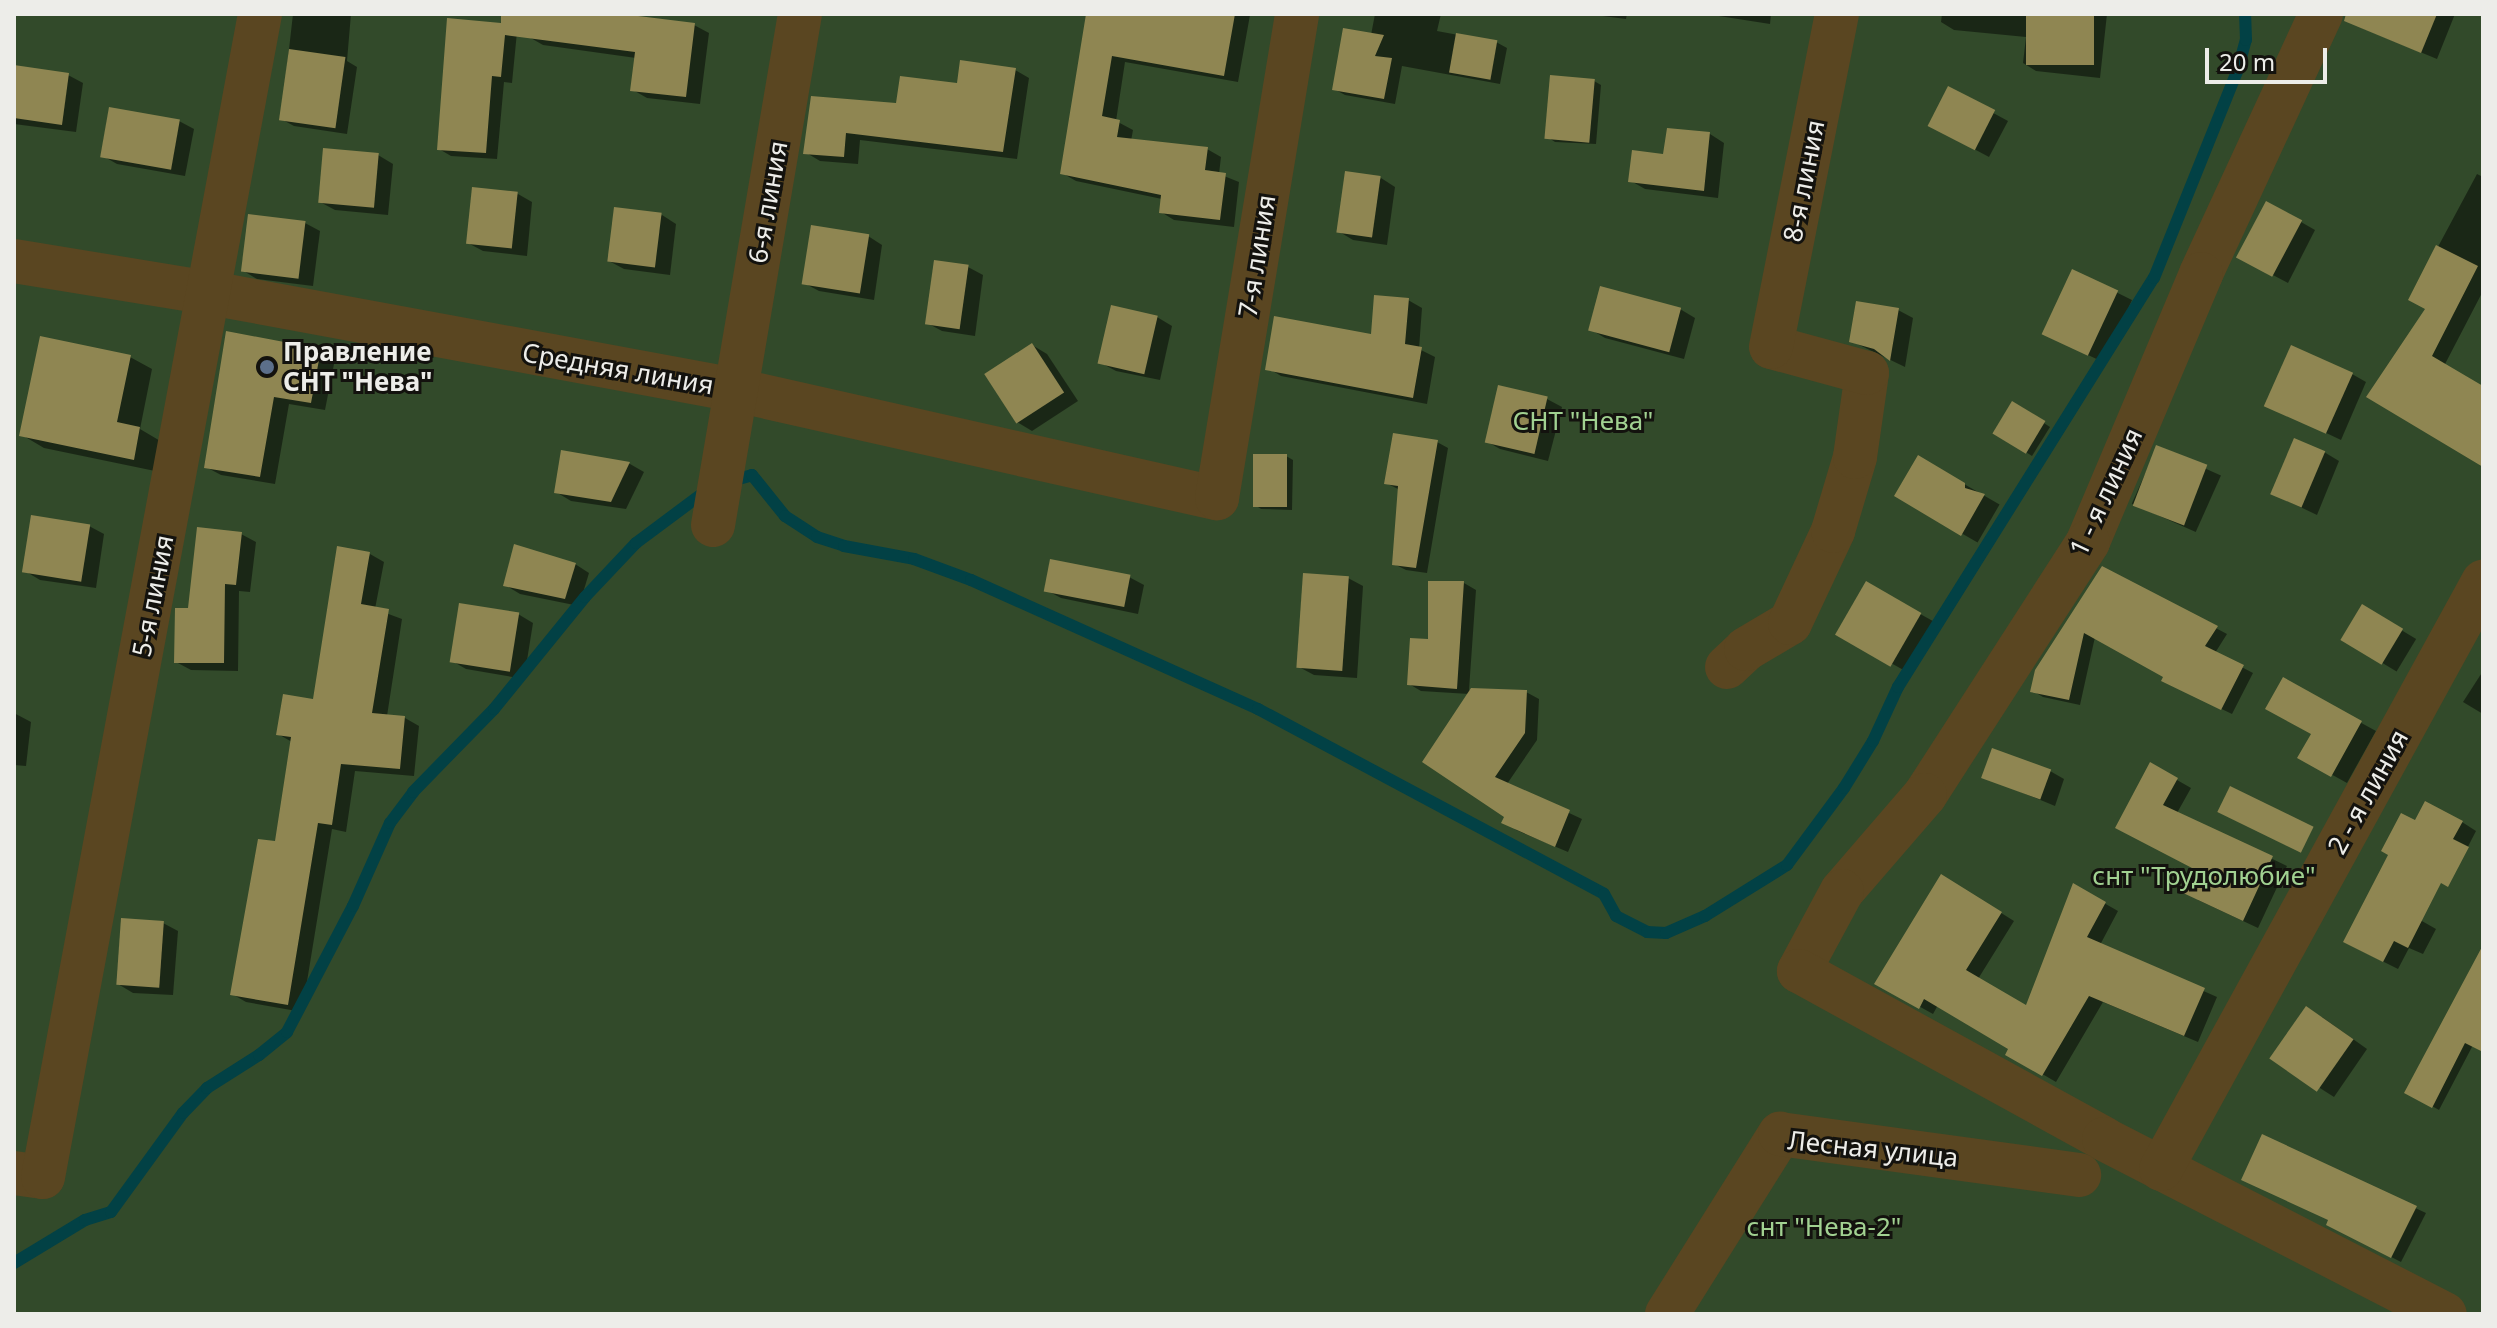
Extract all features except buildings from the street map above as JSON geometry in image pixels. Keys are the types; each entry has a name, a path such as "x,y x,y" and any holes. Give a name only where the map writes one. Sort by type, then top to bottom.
{"street":[{"name":"5-я линия","path":"28,1175 210,293 260,14"},
{"name":"6-я линия","path":"718,501 800,14"},
{"name":"7-я линия","path":"1217,498 1297,14"},
{"name":"8-я линия","path":"1727,667 1746,649 1790,623 1833,531 1857,443 1867,373 1771,347 1837,14"},
{"name":"1 - я линия","path":"2161,1169 1799,971 1842,891 1925,795 2088,542 2201,274 2321,14"},
{"name":"Средняя линия","path":"14,261 210,293 736,390 1217,498"},
{"name":"2 - я линия","path":"2161,1169 2483,582"},
{"name":"Лесная улица","path":"1667,1314 1780,1134 2079,1175"},
{"path":"2161,1169 2445,1314"}],"green space":[{"path":"14,14 2483,14 2483,1314 14,1314"}],"waterway":[{"path":"728,482 752,475 785,516 817,537 844,546 914,559 971,580 1258,709 1604,894 1616,916 1647,932 1666,933 1705,916 1787,865 1844,788 1873,741 1898,687 2154,278 2238,69 2246,40 2245,14"},
{"path":"14,1263 85,1220 111,1212 183,1113 207,1088 259,1055 287,1032 353,906 390,823 413,792 494,709 585,597 636,543 707,490"}],"place":[{"name":"Правление СНТ \"Нева\"","path":"267,367"}],"park label":[{"name":"СНТ \"Нева\"","path":"1583,421"},
{"name":"снт \"Трудолюбие\"","path":"2204,876"},
{"name":"снт \"Нева-2\"","path":"1824,1227"}]}
